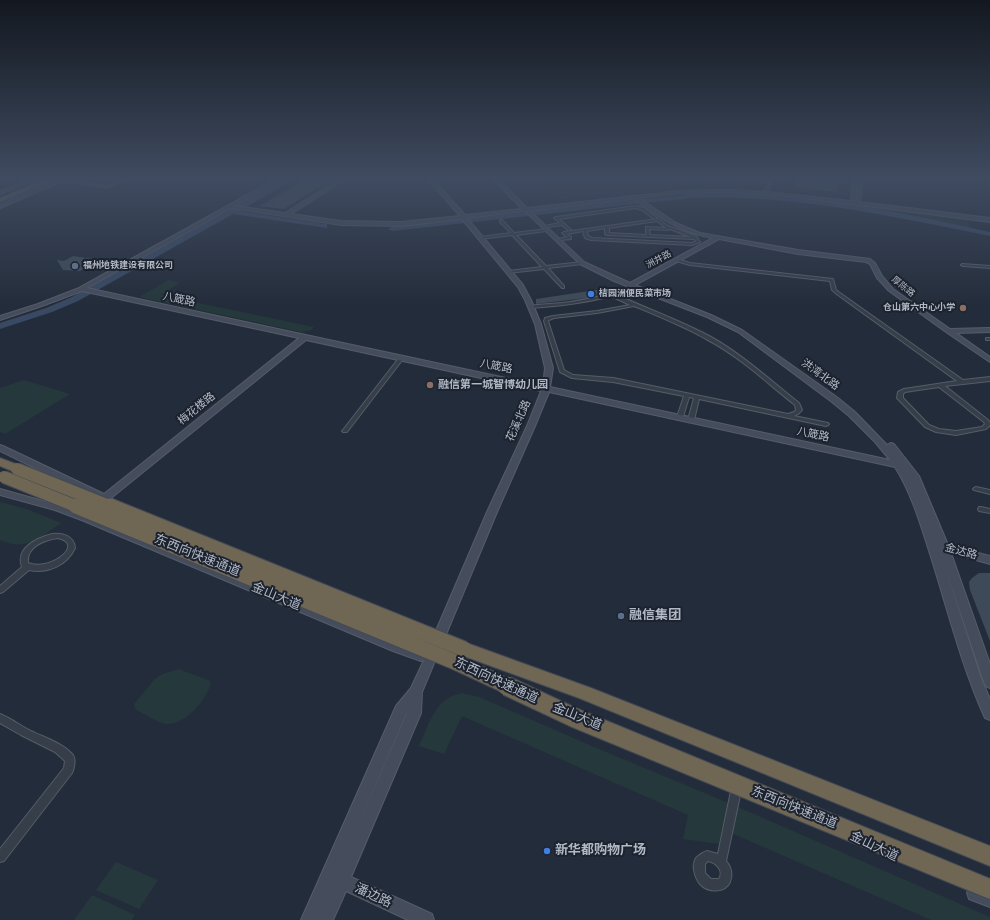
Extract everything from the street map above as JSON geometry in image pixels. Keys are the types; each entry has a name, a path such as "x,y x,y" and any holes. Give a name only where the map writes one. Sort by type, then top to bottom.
{"highway":[{"name":"东西向快速通道","path":"0,462 464,649 585,693 990,856"},
{"name":"东西向快速通道","path":"2,476 455,662 575,718 990,890"}],"main road":[{"path":"0,319 44,306 84,290 206,221"},
{"path":"327,221 374,225 467,221"},
{"name":"花溪北路","path":"416,692 502,487 546,388 550,372 531,307 521,286 467,221"},
{"name":"洪湾北路","path":"539,221 582,263 601,273 711,314 754,335 861,414 877,430 908,467 918,484 944,548 964,611 990,682"},
{"name":"厚陈路","path":"670,221 679,227 717,238 804,253 868,260 872,263 879,277 891,290 990,360"},
{"name":"洪湾北路","path":"546,228 589,263 633,285 713,318 746,335 845,408 878,440 910,483 932,544 968,657 990,714"},
{"name":"洲井路","path":"633,285 717,238"},
{"name":"八箴路","path":"84,290 304,338 546,388 908,467"},
{"path":"948,331 990,330"},
{"name":"梅花楼路","path":"105,498 304,338"},
{"path":"0,448 123,507 638,712 805,774 990,847"},
{"name":"金山大道","path":"0,492 58,508 88,519 390,644 431,659 784,802 918,869 990,899"},
{"name":"金达路","path":"932,544 990,560"},
{"path":"325,920 414,713 416,692"},
{"path":"309,920 401,710 416,692"},
{"name":"潘边路","path":"342,881 426,920"}],"street":[{"path":"500,221 563,288"},
{"path":"559,221 569,230"},
{"path":"561,239 570,238 564,233 652,221"},
{"path":"659,221 668,228 697,238"},
{"path":"481,238 512,234 562,224"},
{"path":"648,236 647,228 679,227"},
{"path":"607,228 607,234 697,238"},
{"path":"585,230 586,237 591,239 694,244 698,243 697,238"},
{"path":"677,260 690,264 832,280 835,291 962,382"},
{"path":"509,272 582,263"},
{"path":"963,265 990,267"},
{"path":"531,307 578,302 613,295 633,285"},
{"path":"613,295 694,330 736,355 797,404 799,410 789,416"},
{"path":"634,305 589,313 550,317 546,321 560,368 566,374 575,376 607,379 826,424"},
{"path":"541,339 551,338"},
{"path":"345,431 401,358"},
{"path":"940,386 982,417 988,424 987,426 956,433 938,431 927,426 900,398 900,393 904,391 990,379"},
{"path":"680,417 687,395"},
{"path":"690,420 696,397"},
{"path":"976,488 990,492"},
{"path":"981,509 990,511"},
{"path":"0,590 27,567 44,568 57,564 71,551 71,542 62,536 54,536 34,544 24,555 24,563 27,567"},
{"path":"0,718 58,749 70,759 69,770 0,857"},
{"path":"722,862 737,783"}],"shaded area":[{"path":"935,221 968,221 969,226 975,229"},
{"path":"169,280 180,283 160,295 314,327 311,330 301,332 139,297"},
{"path":"24,380 70,394 5,434 0,432 0,388"},
{"path":"0,502 26,509 61,523 46,534 32,542 25,544 17,545 0,540"},
{"path":"179,669 208,680 211,683 205,696 188,716 174,723 164,724 135,709 134,704 155,679 162,674"},
{"path":"462,693 479,697 731,804 990,917 990,920 931,920 722,829 719,844 683,839 688,815 462,716 444,754 419,746 434,713 439,706 445,700"},
{"path":"116,862 158,880 139,909 96,890"},
{"path":"92,895 135,915 132,920 74,920"}],"building":[{"name":"福州地铁建设有限公司","path":"73,256 99,260 80,271 63,270 57,260 64,261"},
{"name":"桔园洲便民菜市场","path":"610,288 613,290 586,298 536,304 536,299"},
{"path":"979,573 990,573 990,641 970,590 969,582"}],"waterway":[{"path":"0,326 49,310 75,299 216,221"},
{"path":"291,221 324,226"},
{"path":"392,229 468,221"},
{"path":"927,221 990,234"}],"place":[{"name":"福州地铁建设有限公司","path":"75,266"},
{"name":"桔园洲便民菜市场","path":"591,294"},
{"name":"仓山第六中心小学","path":"963,308"},
{"name":"融信第一城智博幼儿园","path":"430,385"},
{"name":"融信集团","path":"621,616"},
{"name":"新华都购物广场","path":"547,851"}]}
